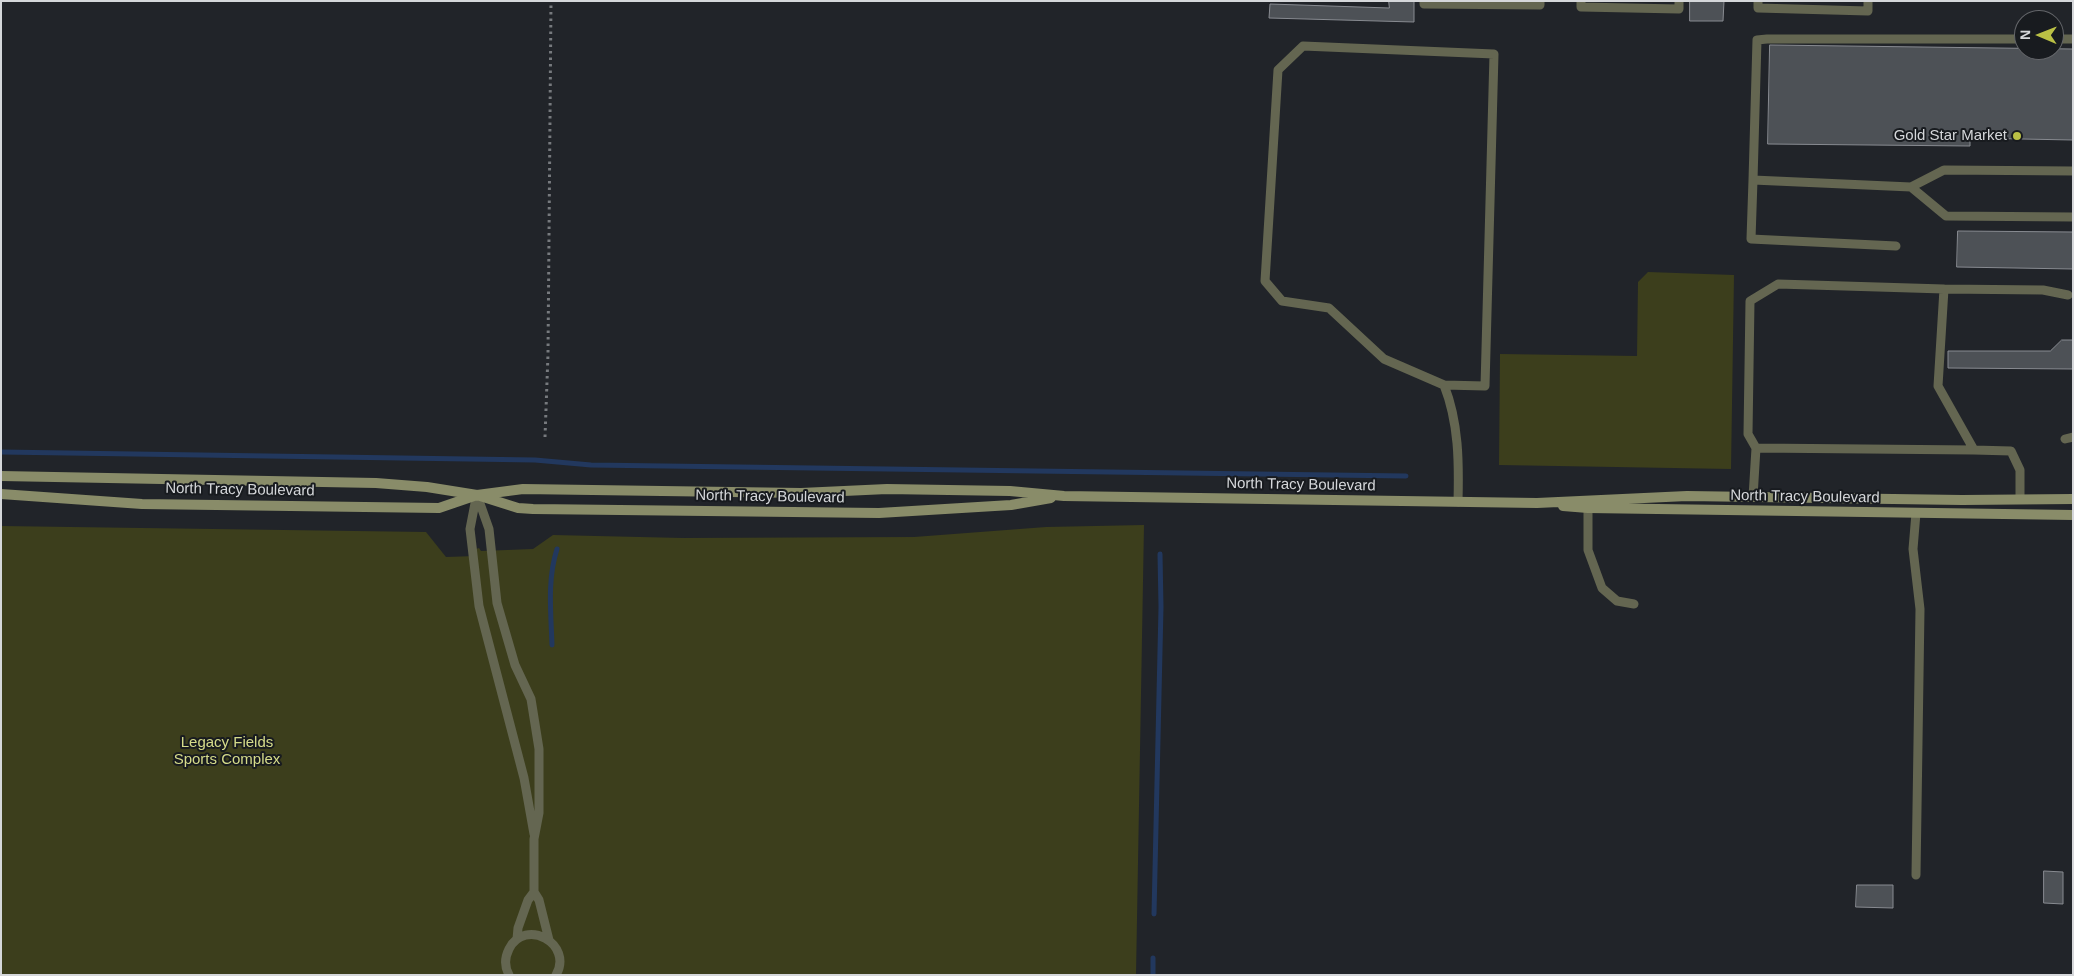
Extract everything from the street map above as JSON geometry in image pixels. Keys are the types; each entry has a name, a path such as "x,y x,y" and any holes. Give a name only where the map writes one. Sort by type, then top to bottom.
{"main road":[{"name":"North Tracy Boulevard","path":"1,476 376,483 427,487 477,496 518,508 533,509 879,513 1011,505 1064,496"},
{"name":"North Tracy Boulevard","path":"1,494 142,504 439,508 477,496 523,488 801,493 857,490 944,490 1010,491 1064,496 1537,503 1687,496 2073,499"},
{"name":"North Tracy Boulevard","path":"1537,503 1588,508 2073,515"}],"lane":[{"path":"1424,1 1424,4 1501,3 1540,5 1540,1"},
{"path":"1581,1 1580,7 1679,9 1679,1"},
{"path":"1758,1 1758,8 1868,11 1868,1"},
{"path":"1896,246 1752,239 1757,40 1767,38 2014,39"},
{"path":"1444,385 1485,386 1494,54 1303,46 1278,70 1265,281 1282,301 1329,308 1384,359 1444,385 1454,410 1459,470 1458,502"},
{"path":"1753,180 1911,187 1944,170 2073,171"},
{"path":"1911,187 1946,216 2073,217"},
{"path":"1752,497 1756,448 1748,434 1750,301 1778,284 2043,290 2068,294"},
{"path":"1944,289 1938,386 1974,450"},
{"path":"1756,448 2011,451 2020,470 2020,499"},
{"path":"477,496 489,530 493,577 504,633 514,665 531,699 537,725 539,813 534,839"},
{"path":"477,496 470,529 478,606 522,768 534,839 534,892 539,900 549,940 559,954 560,962 556,975"},
{"path":"1588,508 1588,550 1602,588 1617,601 1634,604"},
{"path":"1916,513 1913,549 1919,593 1920,644 1916,875"},
{"path":"509,975 505,961 507,952 517,939 518,928 528,900 534,892"},
{"path":"517,939 533,934 549,940"}],"path":[{"path":"545,437 548,354 551,1"}],"green space":[{"path":"1648,272 1734,275 1731,469 1499,465 1500,354 1637,356 1638,282"},
{"name":"Legacy Fields Sports Complex","path":"1144,525 1136,975 1,975 1,526 426,532 446,557 476,556 476,549 479,548 481,551 533,549 553,535 683,538 914,537 1046,527"}],"building":[{"path":"1389,1 1414,1 1414,22 1269,18 1270,4 1389,8"},
{"path":"1690,1 1724,1 1723,21 1690,21"},
{"path":"1770,45 2014,48 2014,60 2064,60 2064,49 2073,49 2073,140 1970,138 1970,146 1768,144"},
{"path":"1958,231 2073,232 2073,269 1957,267"},
{"path":"2062,340 2073,340 2073,369 1948,368 1948,351 2050,351"},
{"path":"2044,871 2063,872 2063,904 2044,903"},
{"path":"1857,885 1893,885 1893,908 1856,907"}],"waterway":[{"path":"1,452 535,460 591,465 1406,476"},
{"path":"552,645 551,585 557,549"},
{"path":"1154,914 1161,607 1160,554"},
{"path":"1153,958 1153,975"}],"place":[{"name":"Gold Star Market","path":"2017,136"}]}
